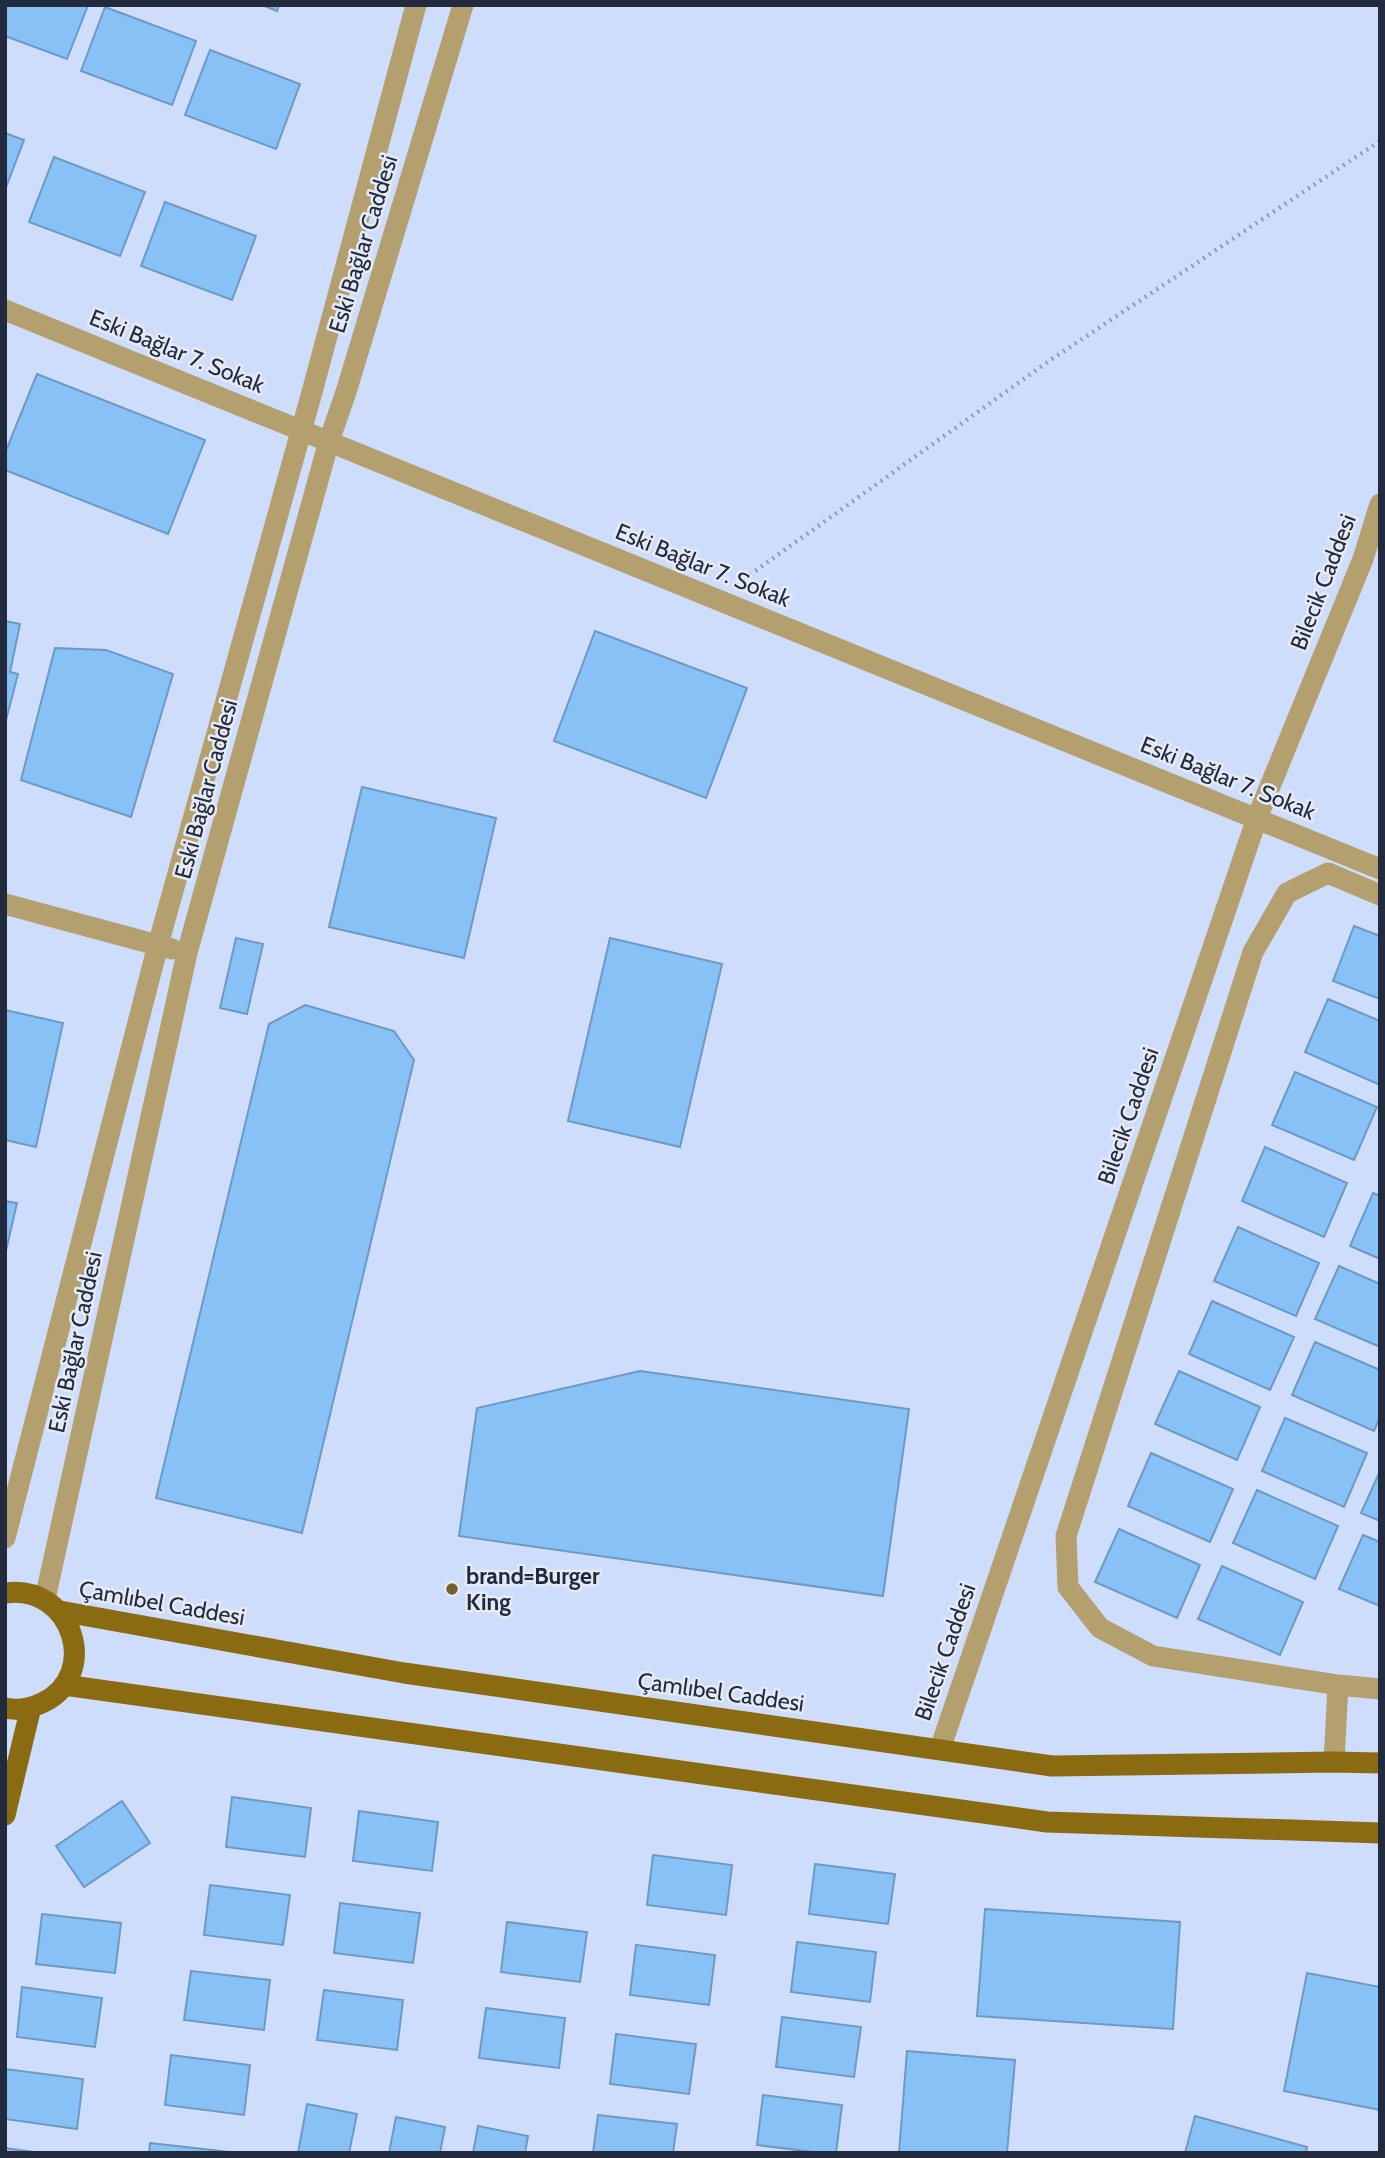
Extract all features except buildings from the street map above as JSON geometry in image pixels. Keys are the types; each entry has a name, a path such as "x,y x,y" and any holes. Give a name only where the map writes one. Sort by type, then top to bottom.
{"main road":[{"name":"Çamlıbel Caddesi","path":"5,1592 27,1593 53,1605 404,1673 1052,1766 1380,1763"},
{"path":"5,1708 11,1710 32,1707 50,1699 64,1685 73,1666 75,1646 70,1628 53,1605"},
{"path":"64,1685 1046,1822 1380,1833"},
{"path":"5,1815 32,1707"}],"street":[{"name":"Eski Bağlar Caddesi","path":"5,1538 158,945 416,5"},
{"name":"Eski Bağlar Caddesi","path":"53,1605 187,953 329,441 463,5"},
{"name":"Eski Bağlar 7. Sokak","path":"5,310 1380,869"},
{"name":"Bilecik Caddesi","path":"940,1749 1256,818 1363,559 1380,504"},
{"path":"1380,895 1328,873 1287,893 1253,952 1066,1536 1068,1587 1100,1628 1153,1656 1380,1689"},
{"path":"5,904 187,953"},
{"path":"1335,1762 1338,1685"}],"path":[{"path":"717,598 1049,360 1380,141"}],"place":[{"name":"brand=Burger King","path":"452,1589"}]}
